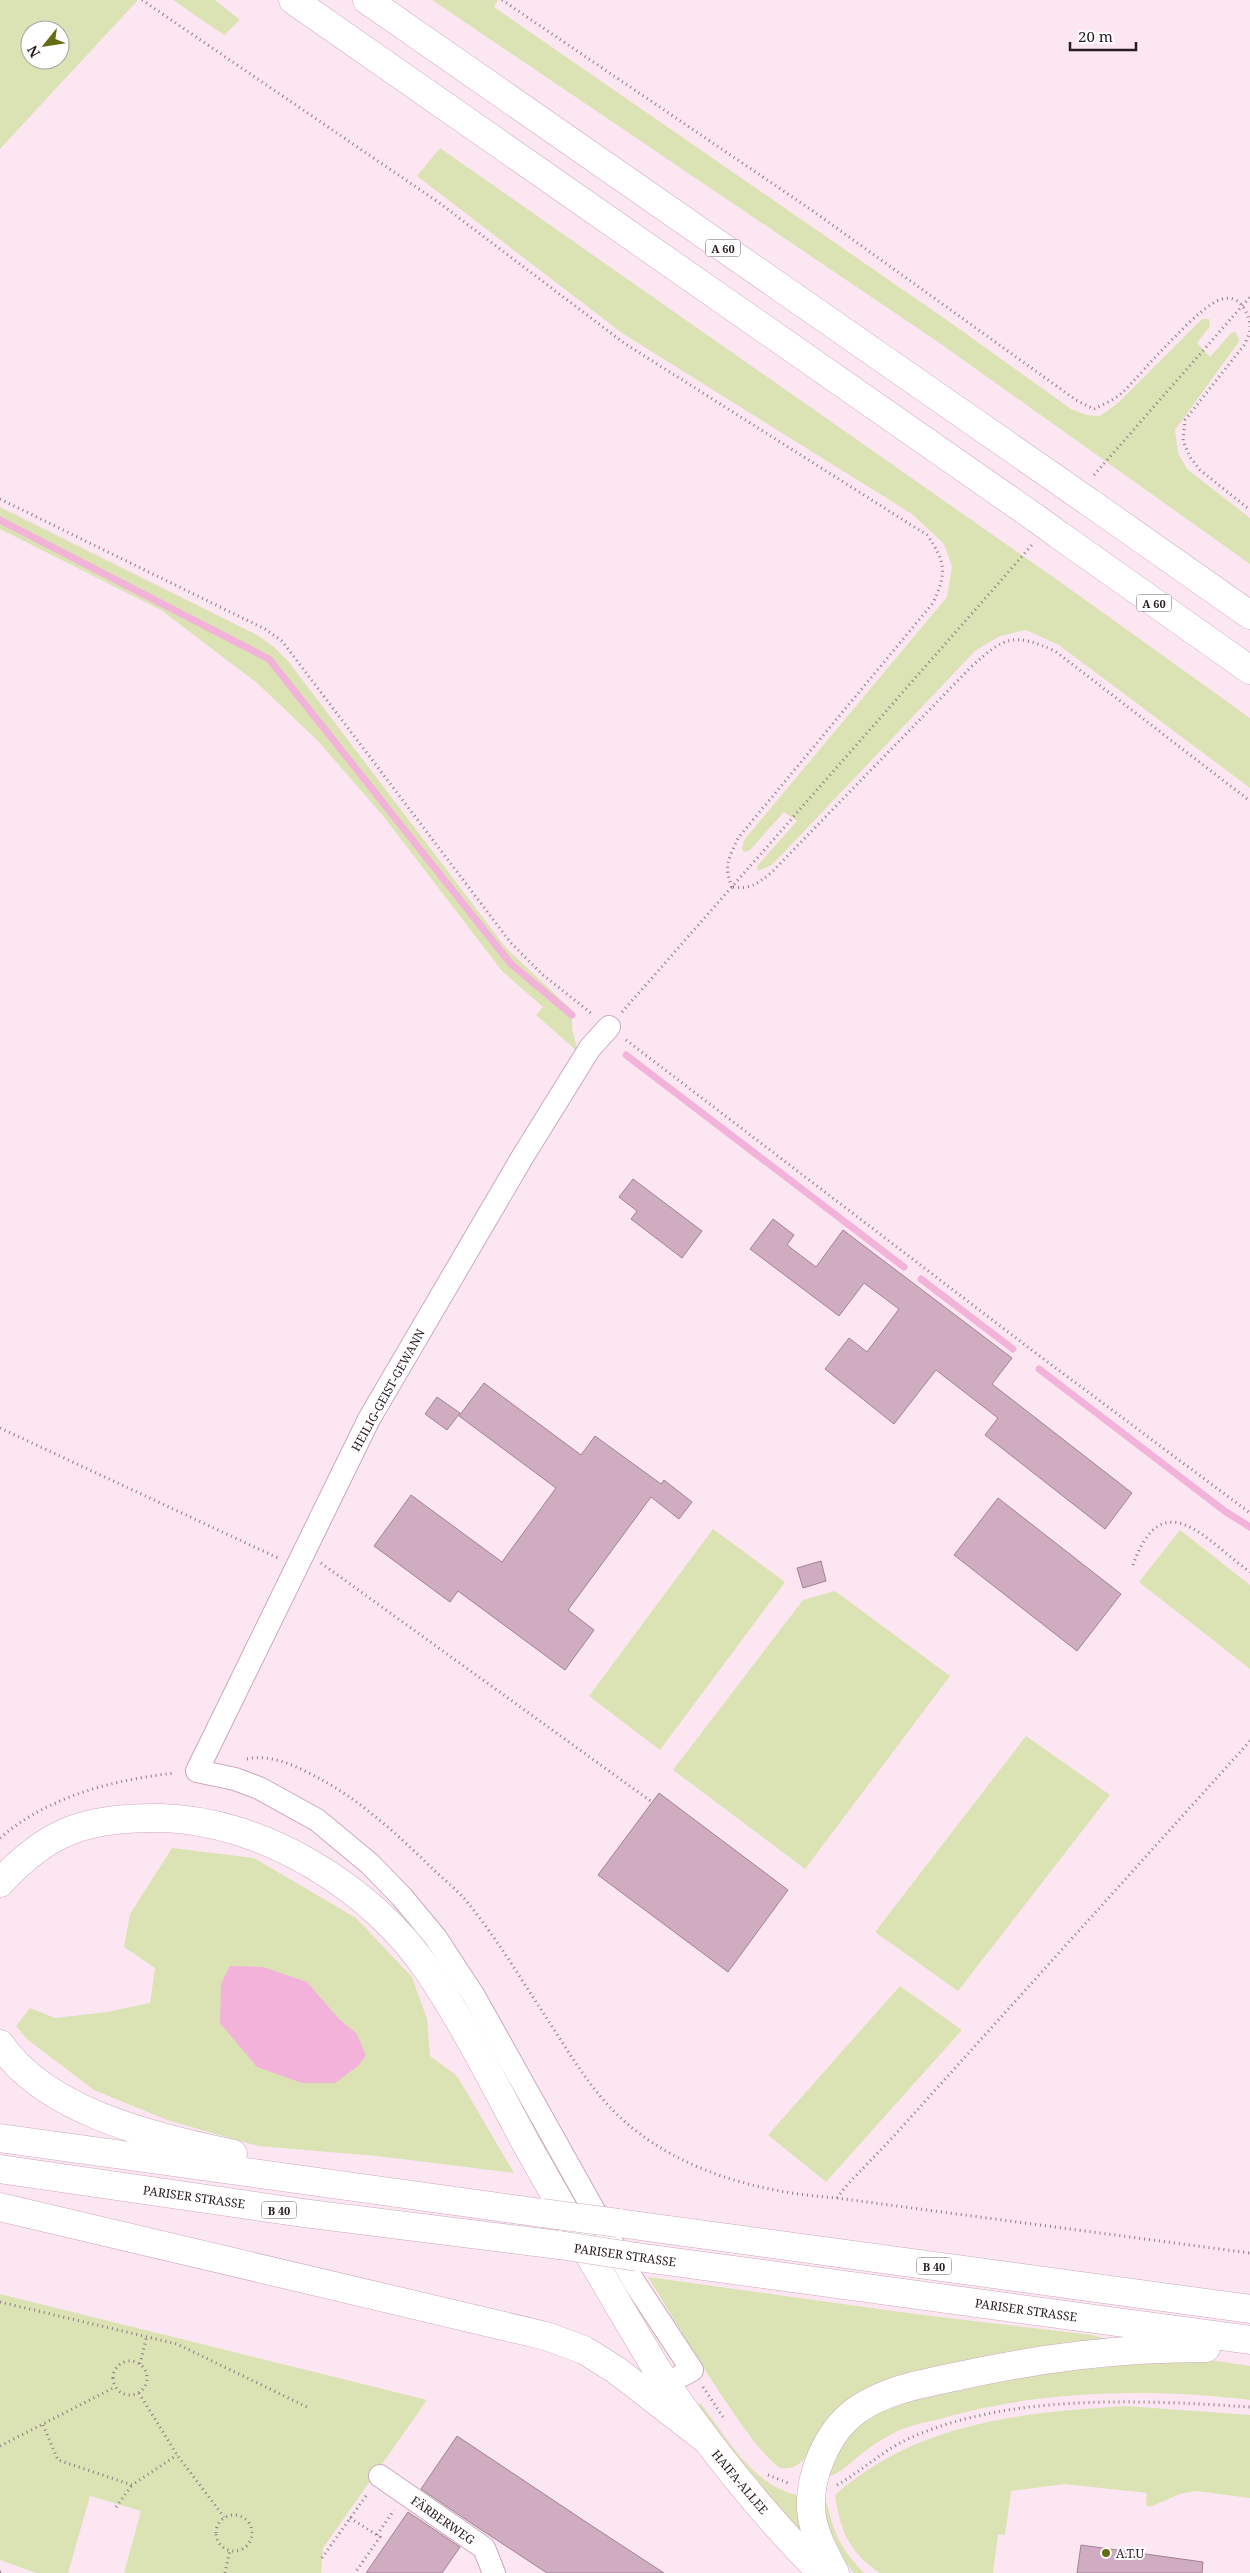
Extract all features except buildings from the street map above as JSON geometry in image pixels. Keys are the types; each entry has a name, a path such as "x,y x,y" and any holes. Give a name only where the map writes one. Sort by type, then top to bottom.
{"main road":[{"name":"A 60","path":"293,0 1035,531 1059,535 1250,670"},
{"name":"A 60","path":"374,3 1066,486 1090,489 1250,615"},
{"name":"HAIFA-ALLEE","path":"0,1884 32,1850 54,1836 104,1821 175,1819 198,1821 230,1829 267,1843 326,1873 356,1896 381,1917 428,1971 605,2283 666,2384 704,2438 748,2494 822,2573"},
{"path":"0,2044 10,2058 34,2079 84,2109 167,2138 268,2162 358,2187"},
{"name":"B 40","path":"0,2138 1250,2309"},
{"name":"PARISER STRASSE","path":"0,2169 303,2213 559,2245 1250,2340"},
{"path":"0,2207 546,2336 584,2350 616,2370 704,2438"},
{"path":"835,2573 814,2528 812,2489 827,2445 844,2420 876,2399 906,2388 995,2368 1118,2350 1250,2350"}],"street":[{"name":"HEILIG-GEIST-GEWANN","path":"197,1771 374,1410 523,1156 590,1048 609,1027"},
{"path":"197,1771 235,1779 259,1788 317,1820 370,1864 402,1897 436,1938 474,1996 634,2282 692,2370 666,2384"},
{"name":"FÄRBERWEG","path":"380,2476 484,2548 494,2573"}],"path":[{"path":"142,0 438,202 624,343 927,535 939,552 944,569 941,586 933,603 738,838 726,864 727,874 732,887"},
{"path":"503,0 813,211 1076,400 1094,409 1122,393 1178,334 1209,306 1222,299 1232,300 1243,305 1249,316 1250,329 1245,344 1185,420 1183,441 1190,457 1200,470 1250,510"},
{"path":"1090,489 1250,297"},
{"path":"0,499 265,629 282,641 511,944 543,975 1033,1351 1250,1513"},
{"path":"609,1027 732,887 1035,531"},
{"path":"732,887 745,889 755,885 771,873 971,667 989,651 1010,639 1031,640 1055,651 1250,801"},
{"path":"0,1428 301,1559 652,1802"},
{"path":"1133,1565 1143,1540 1153,1530 1167,1522 1179,1521 1191,1526 1250,1572"},
{"path":"837,2198 1250,1741"},
{"path":"0,1838 27,1817 66,1797 130,1780 197,1771"},
{"path":"347,1794 405,1842 468,1902 600,2096 634,2130 670,2154 714,2173 778,2192 837,2198 1250,2253"},
{"path":"0,2302 147,2335 176,2344 309,2408"},
{"path":"140,2364 147,2335"},
{"path":"129,2361 140,2364 144,2368 147,2379 146,2385 138,2393 123,2394 115,2387 113,2376 119,2366 129,2361"},
{"path":"692,2370 728,2424"},
{"path":"0,2446 115,2387"},
{"path":"138,2393 177,2455 224,2517"},
{"path":"766,2472 771,2478 812,2489 827,2490 839,2485 884,2452 910,2438 967,2417 1046,2406 1119,2402 1250,2407"},
{"path":"43,2425 58,2460 132,2485"},
{"path":"116,2507 132,2485 177,2455"},
{"path":"322,2558 380,2476"},
{"name":"FÄRBERWEG","path":"355,2573 380,2537 377,2535 394,2509"},
{"path":"230,2515 241,2516 249,2524 251,2535 246,2545 230,2550 220,2544 216,2533 220,2521 224,2517 230,2515"},
{"path":"350,2518 377,2535"},
{"path":"225,2573 230,2550"},
{"path":"0,2572 4,2573"}],"green space":[{"path":"0,0 138,0 0,149"},
{"path":"173,0 215,0 240,20 224,35"},
{"path":"432,0 498,0 494,7 951,323 1071,409 1086,415 1100,416 1118,403 1202,319 1209,319 1210,326 1197,343 1210,357 1231,333 1235,332 1239,338 1238,343 1175,430 1178,453 1187,469 1250,518 1250,564 938,342"},
{"path":"440,148 1063,584 1250,718 1250,788 1059,645 1026,630 1000,636 976,650 772,865 758,871 757,866 797,821 784,812 750,850 744,852 742,848 744,840 947,597 952,566 944,544 912,514 622,333 417,176"},
{"path":"0,507 257,635 274,647 288,661 506,948 572,1010 572,1029 578,1052 536,1015 543,1007 502,971 384,817 317,740 257,683 161,610 0,529"},
{"path":"713,1529 785,1582 660,1750 589,1696"},
{"path":"1180,1530 1250,1585 1250,1669 1139,1582"},
{"path":"835,1591 950,1676 805,1869 673,1770 803,1600"},
{"path":"1026,1736 1110,1795 958,1991 875,1932"},
{"path":"172,1848 254,1858 356,1918 412,1977 427,2019 430,2056 457,2076 514,2173 377,2156 258,2146 167,2120 94,2090 28,2040 16,2026 30,2008 55,2018 107,2012 150,2003 155,1968 124,1947 130,1914"},
{"path":"900,1986 962,2030 826,2182 768,2135"},
{"path":"648,2277 915,2314 1093,2335 1106,2339 923,2373 808,2455 803,2461 790,2468 782,2468 770,2460 734,2413"},
{"path":"0,2294 427,2400 323,2548 321,2573 124,2573 141,2511 90,2496 68,2573 36,2573 0,2560"},
{"path":"1204,2359 1250,2366 1250,2400 1173,2394 1094,2394 1016,2402 977,2409 900,2430 872,2446 842,2470 827,2477 830,2452 874,2409 1069,2363"},
{"path":"701,2404 732,2447 756,2472 769,2483 784,2491 801,2496 805,2536 744,2470 697,2405"},
{"path":"1126,2406 1250,2415 1250,2498 1196,2491 1180,2494 1150,2507 1146,2505 1147,2493 1065,2484 1011,2491 1005,2535 998,2534 993,2573 880,2573 853,2549 843,2530 835,2495 867,2471 901,2451 936,2437 972,2426 1009,2418"},
{"path":"827,2503 832,2524 840,2541 850,2557 864,2573 854,2573 835,2550 819,2504"}],"shaded area":[{"path":"230,1966 263,1967 307,1982 339,2019 357,2034 366,2056 358,2066 335,2083 302,2083 257,2067 220,2023 221,1984"}],"waterway":[{"path":"0,520 269,659 511,964 572,1015"},
{"path":"626,1055 904,1267"},
{"path":"921,1279 1013,1349"},
{"path":"1039,1369 1226,1512 1250,1527"}],"place":[{"name":"A.T.U","path":"1106,2553"}]}
